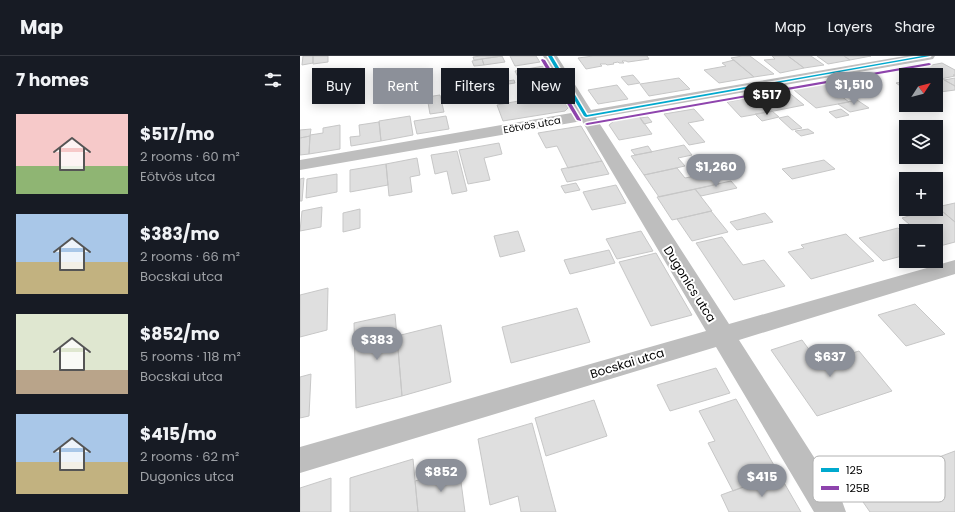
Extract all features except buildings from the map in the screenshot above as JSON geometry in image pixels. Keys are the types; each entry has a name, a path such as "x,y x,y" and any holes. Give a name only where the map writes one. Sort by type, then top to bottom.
{"street":[{"name":"Dugonics utca","path":"550,56 813,483"},
{"name":"Eötvös utca","path":"300,166 928,56"},
{"name":"Bocskai utca","path":"300,460 955,267"},
{"name":"Dugonics utca","path":"825,502 831,512"}],"transit line":[{"name":"125","path":"550,56 586,116"},
{"name":"125","path":"586,116 928,56"},
{"name":"125B","path":"543,60 579,120"},
{"name":"125B","path":"587,124 929,64"}]}
